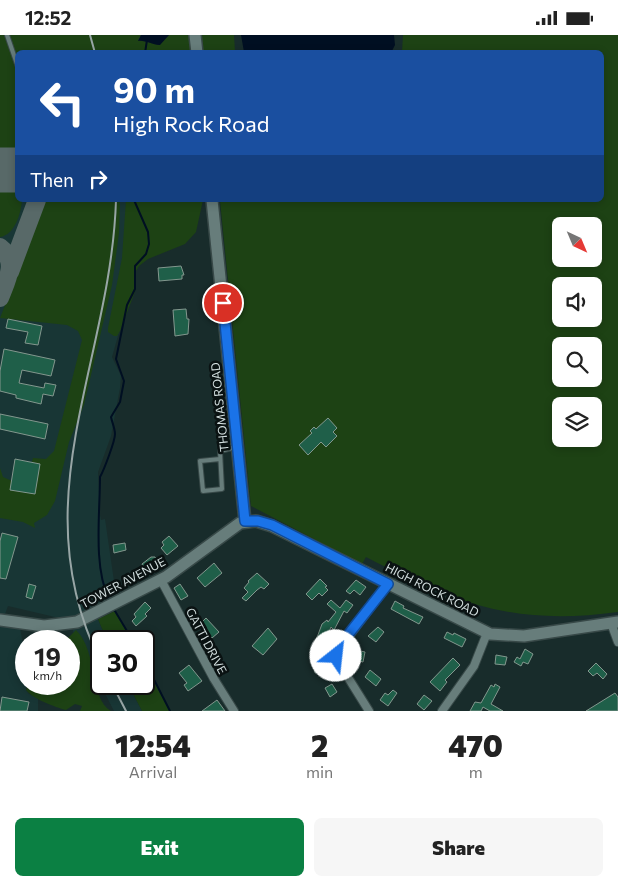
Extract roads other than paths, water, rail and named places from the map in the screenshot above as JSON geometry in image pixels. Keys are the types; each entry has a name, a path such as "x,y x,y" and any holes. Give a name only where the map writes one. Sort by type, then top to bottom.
{"main road":[{"path":"195,35 197,50"},
{"name":"THOMAS ROAD","path":"212,202 245,521"},
{"name":"TOWER AVENUE","path":"0,620 44,627 77,622 112,606 160,580 227,531 245,521"},
{"name":"HIGH ROCK ROAD","path":"245,521 258,521 272,525 487,633 524,636 614,622"}],"street":[{"name":"GATTI DRIVE","path":"160,580 214,679 234,711"},
{"path":"369,711 340,663 337,652 388,584"},
{"path":"614,622 618,641"},
{"path":"442,711 474,666 487,633"}],"lane":[{"path":"7,35 15,58"},
{"path":"220,459 200,461 204,491 222,489 220,459 222,449 238,447"}],"waterway":[{"path":"145,50 147,40"},
{"path":"109,599 104,586 99,556 100,477 115,438 111,417 120,402 124,381 116,359 127,305 135,289 135,266 146,254 149,244 148,232 135,202"},
{"path":"115,611 126,630"},
{"path":"155,682 170,711"}],"railway":[{"path":"90,35 94,50"},
{"path":"90,634 78,603 68,545 69,488 76,431 111,260 116,202"},
{"path":"118,695 126,711"}]}
